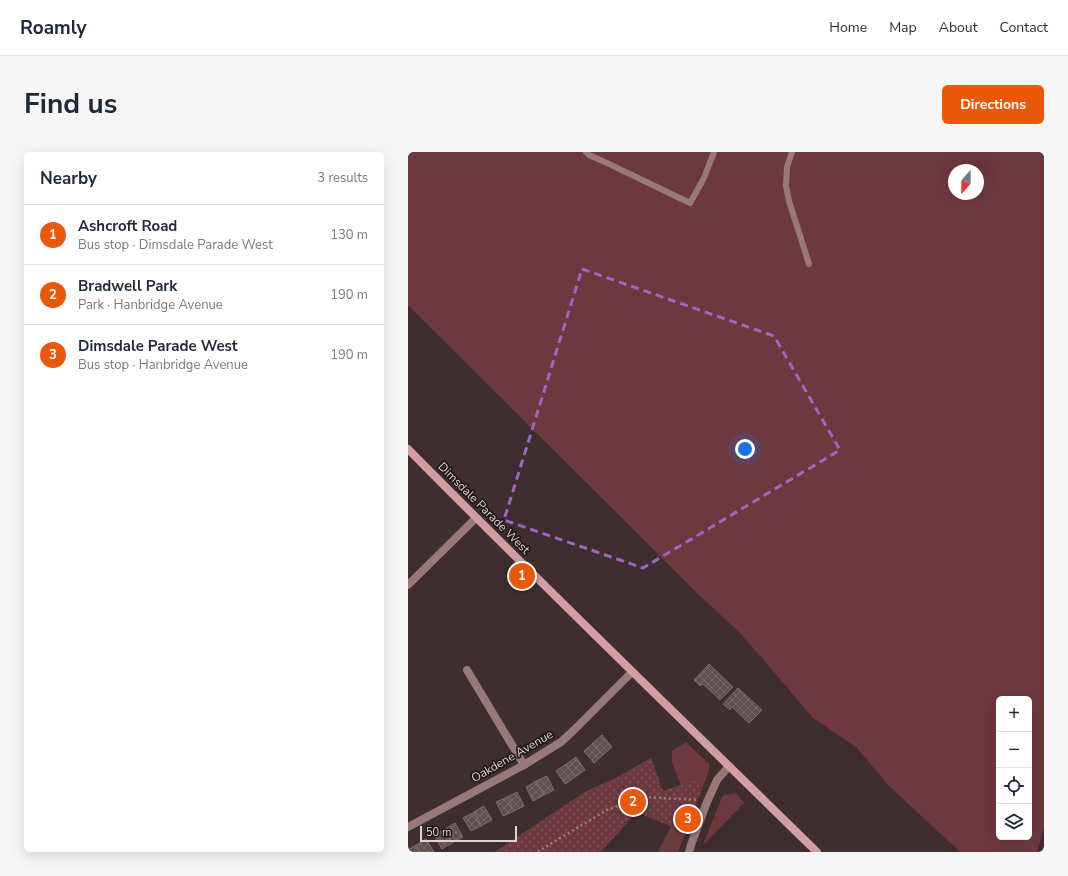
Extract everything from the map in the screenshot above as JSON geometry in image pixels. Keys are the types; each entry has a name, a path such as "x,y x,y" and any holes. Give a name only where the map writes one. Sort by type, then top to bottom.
{"main road":[{"name":"Dimsdale Parade West","path":"408,449 632,672 817,852"}],"street":[{"path":"408,585 476,518"},
{"path":"467,670 524,765"},
{"name":"Oakdene Avenue","path":"408,827 524,765 561,742 632,672"},
{"path":"689,852 707,802 717,780 728,766"}],"lane":[{"path":"586,152 589,155 690,203 704,178 714,152"},
{"path":"792,152 787,167 786,186 789,201 809,264"}],"path":[{"path":"538,852 607,810 644,797 693,799 707,802"}],"highlighted area":[{"path":"582,269 774,336 840,450 643,568 504,520"}],"shaded area":[{"path":"408,152 1044,152 1044,828 1037,852 960,852 889,786 856,747 813,718 739,632 698,594 408,305"},
{"path":"686,742 709,764 709,771 678,852 658,852 671,826 636,812 600,852 495,852 585,792 618,777 651,758 663,791 681,785 672,763 672,751"},
{"path":"651,758 663,791 704,777 685,832 636,812 600,852 495,852 585,792 618,777"},
{"path":"736,793 744,803 703,845 722,797"}],"building":[{"path":"709,664 733,687 720,700 703,684 700,686 694,680"},
{"path":"738,688 762,710 749,723 732,707 730,710 723,704"},
{"path":"602,735 612,747 603,755 593,743"},
{"path":"593,743 603,755 594,763 584,751"},
{"path":"576,757 585,770 575,777 566,764"},
{"path":"566,764 575,777 565,784 556,771"},
{"path":"547,776 554,790 544,795 536,781"},
{"path":"536,781 544,795 533,801 526,787"},
{"path":"517,792 524,806 514,811 507,797"},
{"path":"507,797 514,811 503,816 496,802"},
{"path":"484,806 492,820 481,826 474,812"},
{"path":"474,812 481,826 471,831 463,818"},
{"path":"455,823 463,837 452,843 445,829"},
{"path":"445,829 452,843 442,849 434,835"},
{"path":"426,839 434,852 420,852 416,845"},
{"path":"416,845 420,852 408,852 408,850"}],"place":[{"name":"Ashcroft Road","path":"522,576"},
{"name":"Bradwell Park","path":"633,802"},
{"name":"Dimsdale Parade West","path":"688,819"}]}
